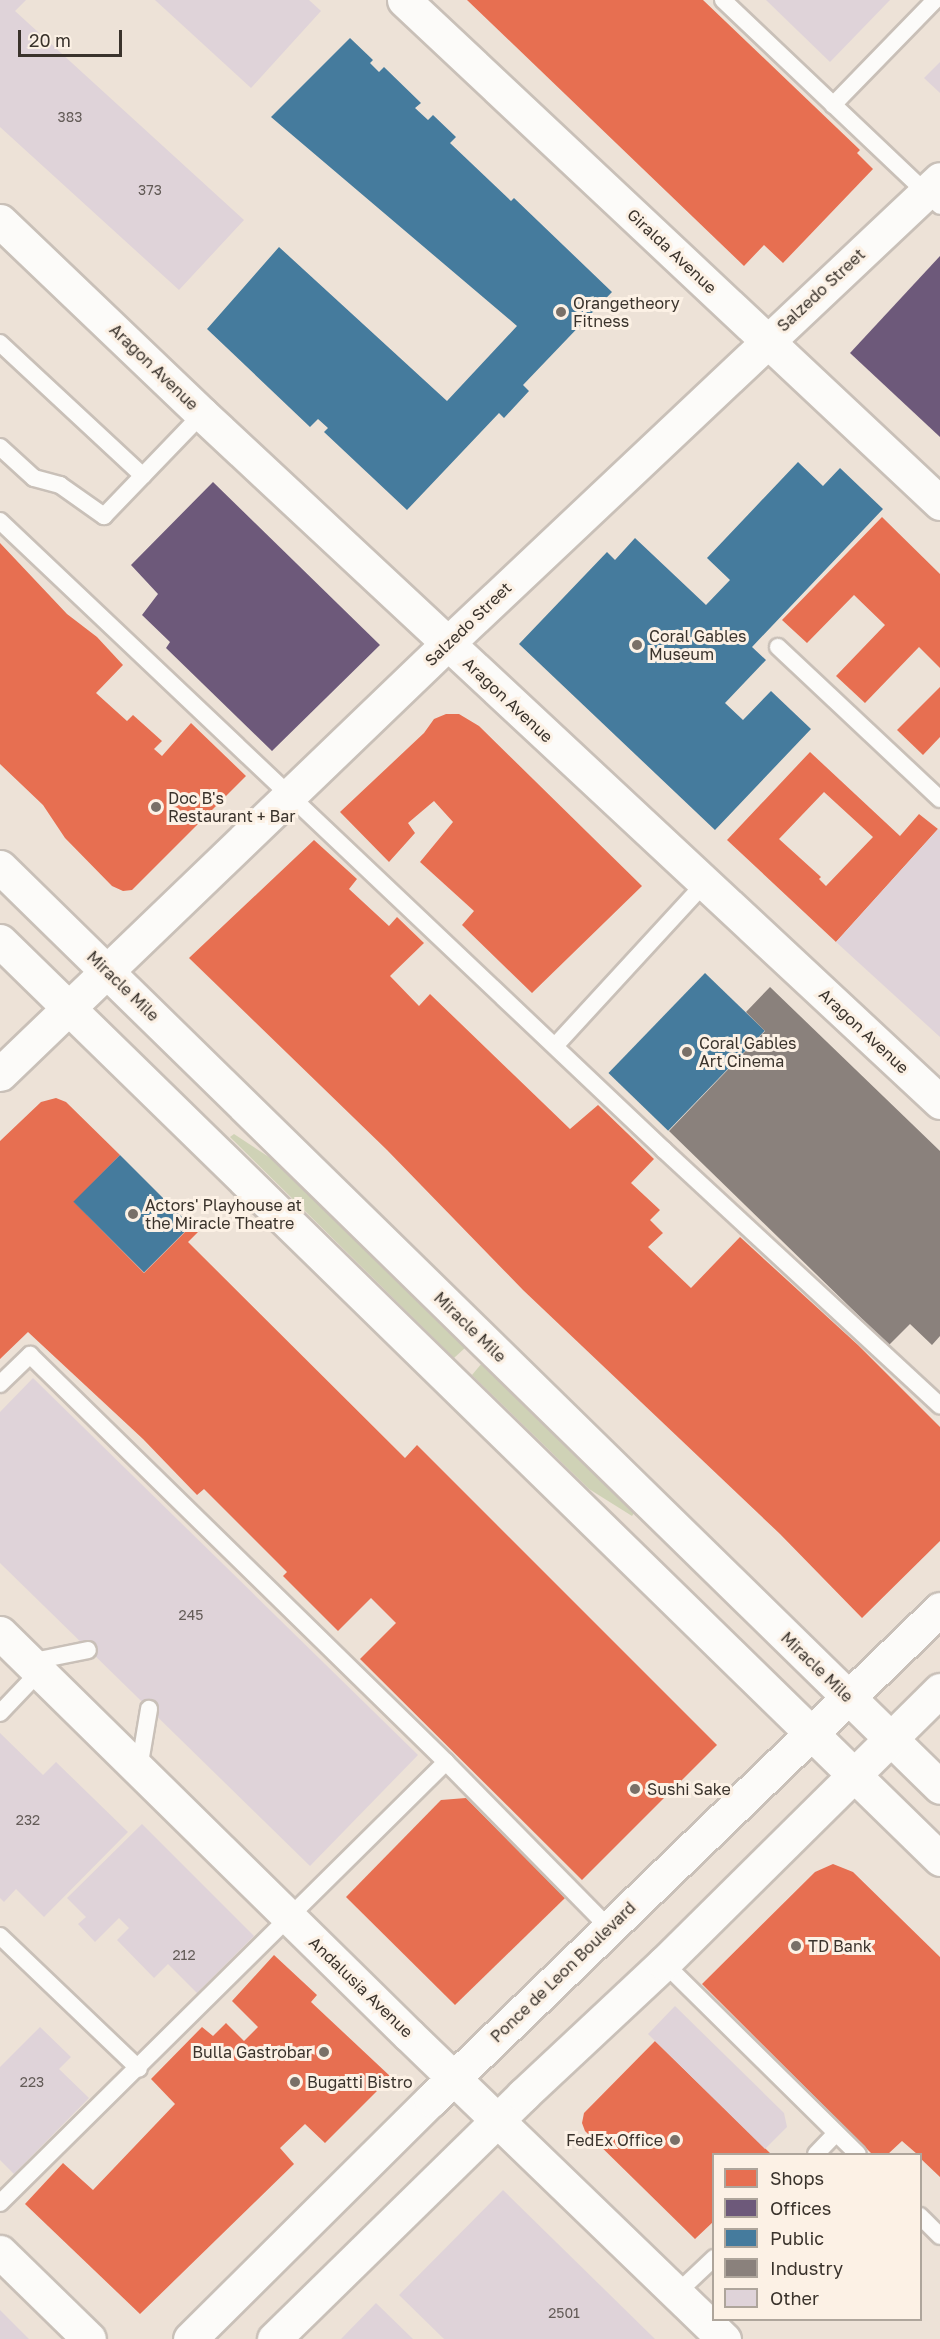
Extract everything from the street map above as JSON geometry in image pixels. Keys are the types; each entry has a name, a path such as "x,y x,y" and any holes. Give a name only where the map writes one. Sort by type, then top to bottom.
{"street":[{"name":"Giralda Avenue","path":"404,0 940,503"},
{"name":"Salzedo Street","path":"0,1074 766,340 935,192"},
{"name":"Aragon Avenue","path":"0,221 202,414 940,1102"},
{"name":"Miracle Mile","path":"0,867 940,1786"},
{"path":"0,940 940,1858"},
{"name":"Ponce de Leon Boulevard","path":"190,2339 454,2078 940,1609"},
{"name":"Andalusia Avenue","path":"0,1633 724,2339"},
{"path":"274,2339 498,2120 664,1963 940,1690"},
{"path":"0,2252 89,2339"}],"lane":[{"path":"723,0 833,105 935,192"},
{"path":"833,105 935,0"},
{"path":"0,343 143,476"},
{"path":"0,447 34,478 60,485 104,516 202,414"},
{"path":"0,521 555,1046 940,1406"},
{"path":"778,647 940,799"},
{"path":"555,1046 705,883"},
{"path":"0,1384 30,1354 446,1762 609,1928"},
{"path":"0,1713 34,1667 88,1650"},
{"path":"139,1769 149,1709"},
{"path":"0,2203 291,1918 446,1762"},
{"path":"0,1936 138,2069"},
{"path":"664,1963 857,2153"},
{"path":"817,2153 836,2133"},
{"path":"922,2218 940,2236"},
{"path":"677,2294 712,2260"}],"green space":[{"path":"234,1134 272,1159 466,1347 454,1358 230,1137"},
{"path":"482,1363 634,1513 632,1516 589,1489 472,1375"}],"building: Shops":[{"path":"467,0 703,0 860,150 857,153 873,169 783,263 764,245 744,266"},
{"path":"882,517 940,574 940,668 919,647 865,703 836,676 885,625 854,595 807,643 782,620"},
{"path":"0,543 67,614 97,637 123,665 96,693 127,721 133,715 162,741 154,749 162,756 191,723 246,776 132,890 123,891 112,886 65,838 43,805 0,764"},
{"path":"940,687 940,737 923,755 897,730"},
{"path":"446,714 459,714 479,726 642,886 532,993 462,925 474,911 420,862 453,822 434,801 408,823 415,833 389,862 340,812 424,733 434,719"},
{"path":"810,752 900,836 919,814 938,829 836,942 727,840","holes":["824,792 873,837 826,886 819,879 821,877 779,839"]},
{"path":"314,840 357,879 349,889 389,926 397,917 424,943 390,976 419,1006 430,994 570,1129 598,1105 654,1159 631,1183 660,1210 650,1220 663,1233 648,1247 691,1288 740,1237 858,1345 940,1427 940,1541 862,1618 780,1534 523,1290 387,1150 189,958"},
{"path":"56,1098 66,1102 120,1155 74,1202 144,1273 191,1226 198,1232 188,1242 405,1458 417,1445 717,1745 582,1880 360,1659 396,1623 371,1598 338,1631 283,1576 287,1572 204,1489 197,1495 143,1439 28,1332 0,1359 0,1141 41,1102"},
{"path":"466,1798 565,1898 455,2005 346,1897 441,1800"},
{"path":"833,1864 853,1872 940,1957 940,2177 922,2160 922,2153 916,2153 902,2141 889,2153 871,2153 702,1984 815,1872"},
{"path":"274,1955 317,1995 311,2002 391,2077 325,2143 305,2124 280,2148 294,2164 140,2314 25,2204 63,2163 93,2190 175,2104 151,2079 202,2027 213,2036 226,2023 244,2041 258,2027 232,2001"},
{"name":"FedEx Office","path":"655,2041 770,2153 712,2153 712,2223 695,2239 585,2131 582,2123 584,2113"}],"building: Offices":[{"path":"940,256 940,437 850,353"},
{"path":"213,482 380,645 272,751 166,648 170,642 142,615 158,594 131,565"}],"building: Public":[{"path":"350,38 373,60 370,63 379,72 384,67 421,103 415,108 428,120 433,115 456,137 450,143 511,201 514,198 612,292 523,385 529,391 504,418 499,413 407,510 324,432 328,428 318,419 310,427 207,329 279,247 447,401 517,326 271,117"},
{"name":"Coral Gables Museum","path":"798,462 823,486 840,468 883,509 752,647 766,660 725,703 743,720 771,691 811,729 715,830 519,644 607,552 615,560 635,538 706,605 730,580 707,558"},
{"name":"Coral Gables Art Cinema","path":"705,973 765,1031 668,1131 608,1073"},
{"name":"Actors' Playhouse at the Miracle Theatre","path":"120,1155 191,1226 144,1272 73,1202"}],"building: Industry":[{"path":"770,987 940,1151 940,1336 932,1345 910,1324 889,1345 669,1131 765,1031 746,1012"}],"building: Other":[{"path":"0,0 26,0 15,11 244,220 179,290 0,127"},
{"path":"155,0 309,0 321,11 251,88"},
{"path":"766,0 890,0 830,62"},
{"path":"940,62 940,93 924,78"},
{"path":"938,829 940,830 940,1037 836,942"},
{"path":"33,1378 418,1755 310,1866 0,1563 0,1412"},
{"path":"0,1733 43,1775 56,1762 128,1832 44,1917 16,1889 4,1902 0,1898"},
{"path":"142,1824 254,1936 197,1993 168,1964 154,1978 117,1940 129,1928 119,1918 95,1942 78,1924 86,1917 67,1898"},
{"path":"675,2006 784,2113 787,2127 765,2149 648,2034"},
{"path":"40,2027 71,2057 59,2069 89,2098 14,2174 0,2160 0,2067"},
{"path":"503,2190 655,2339 444,2339 399,2295"},
{"path":"376,2303 413,2339 341,2339"},
{"path":"0,2310 29,2339 0,2339"}],"place":[{"name":"Orangetheory Fitness","path":"561,312"},
{"name":"Coral Gables Museum","path":"637,645"},
{"name":"Doc B's Restaurant + Bar","path":"156,807"},
{"name":"Coral Gables Art Cinema","path":"687,1052"},
{"name":"Actors' Playhouse at the Miracle Theatre","path":"133,1214"},
{"name":"Sushi Sake","path":"635,1789"},
{"name":"TD Bank","path":"796,1946"},
{"name":"Bulla Gastrobar","path":"324,2052"},
{"name":"Bugatti Bistro","path":"295,2082"},
{"name":"FedEx Office","path":"675,2140"}]}
